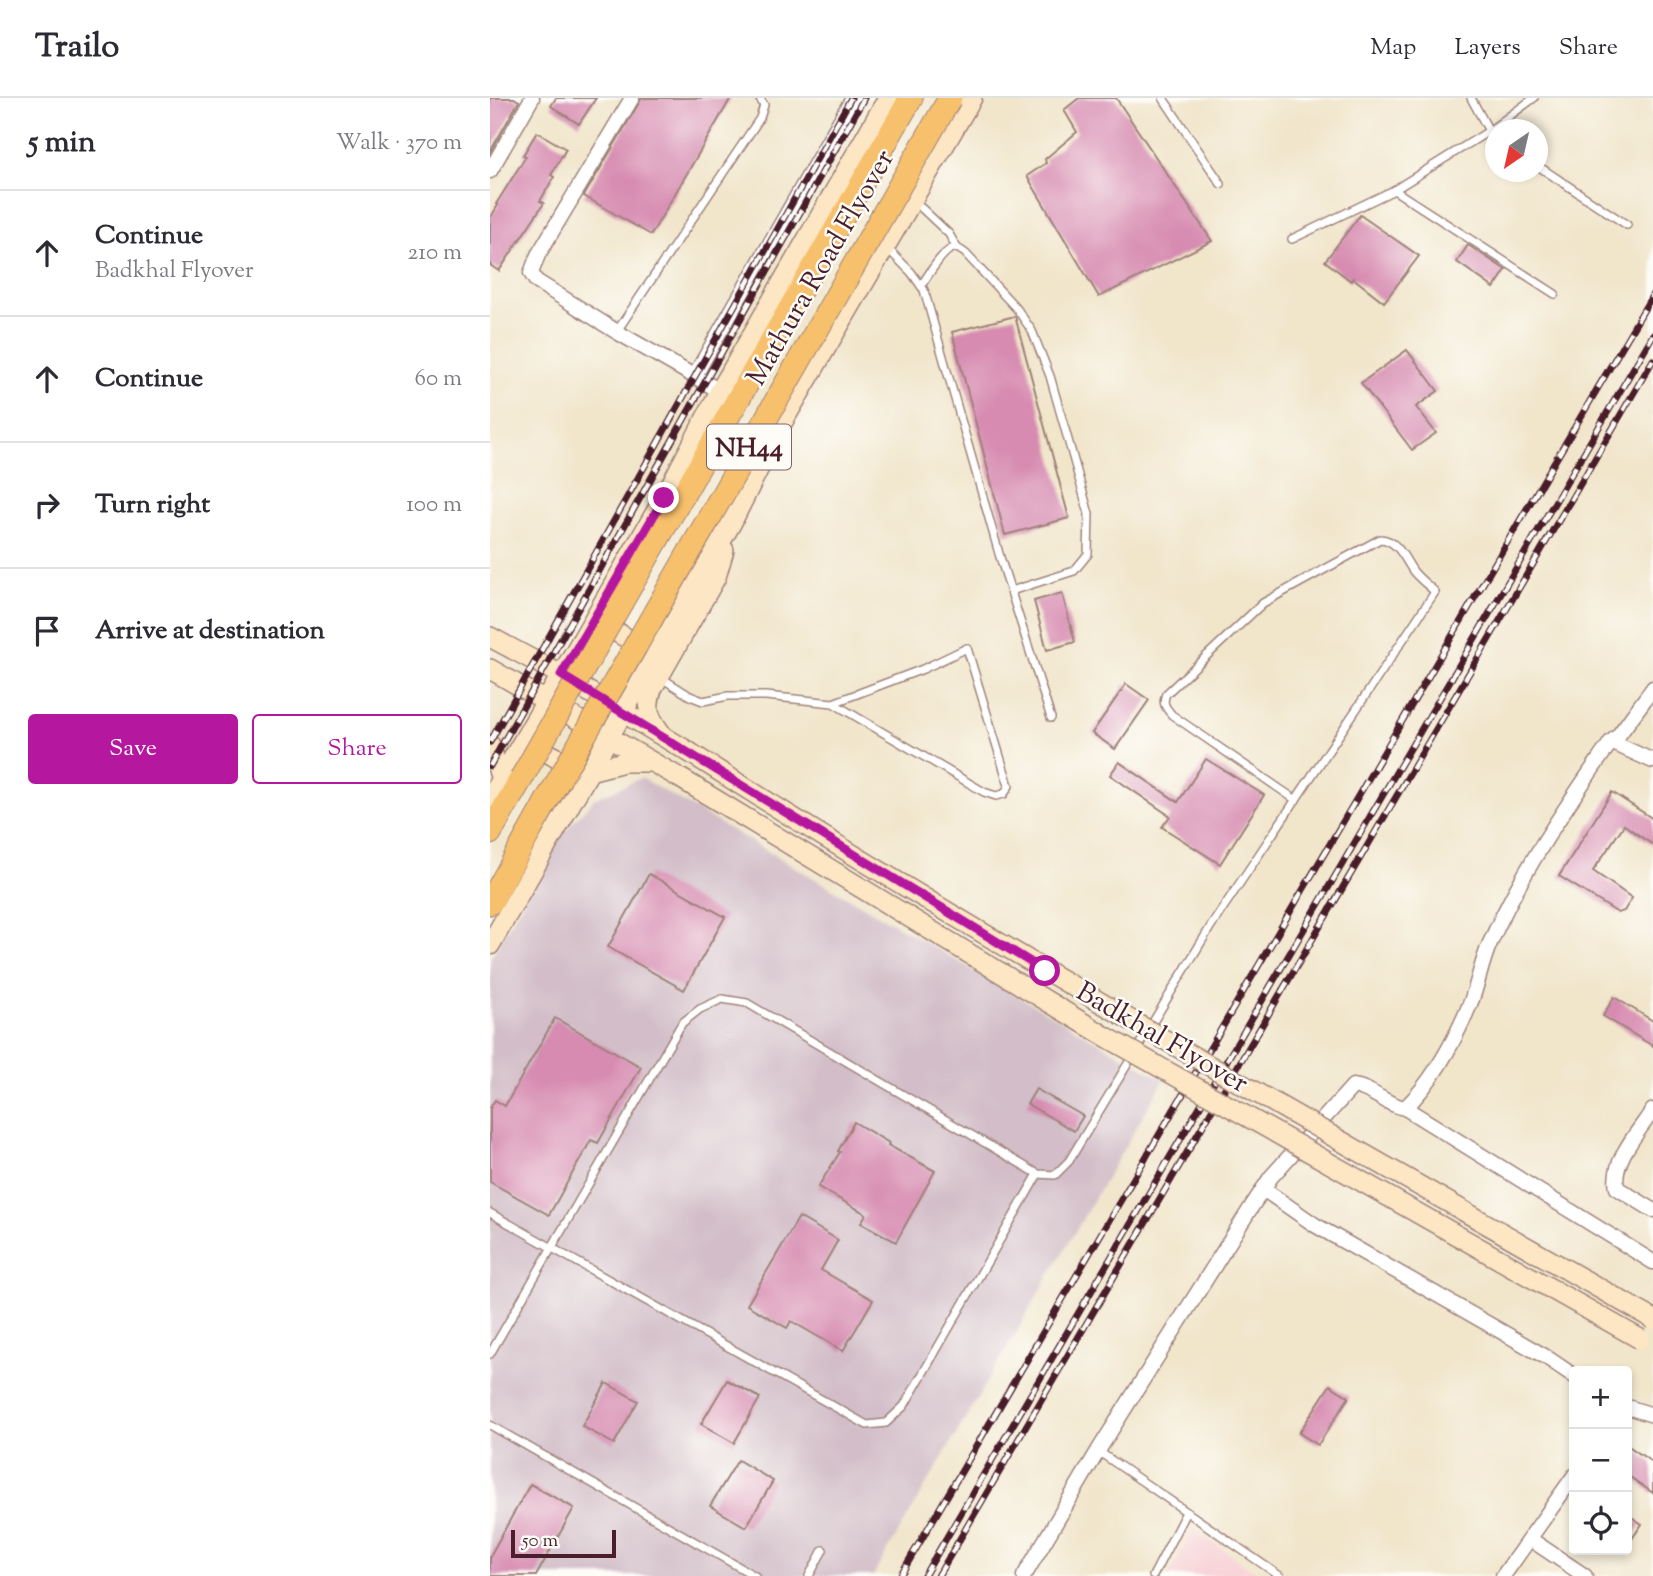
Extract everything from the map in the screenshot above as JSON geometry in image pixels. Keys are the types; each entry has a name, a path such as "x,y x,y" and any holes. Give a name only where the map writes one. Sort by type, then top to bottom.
{"highway":[{"name":"Mathura Road Flyover","path":"490,833 911,98"},
{"name":"Mathura Road Flyover","path":"490,903 950,98"}],"main road":[{"path":"490,798 664,498 720,391 888,98"},
{"path":"490,945 732,522 778,430 972,98"},
{"path":"663,736 651,720 647,706 652,689 716,577 732,522"},
{"path":"601,606 604,620 615,630 640,643 667,636"},
{"name":"Badkhal Flyover","path":"490,637 561,675 663,736 1045,971 1653,1320"},
{"name":"Badkhal Flyover","path":"490,669 680,778 1103,1035 1647,1342"},
{"path":"490,745 501,779"},
{"path":"517,750 543,751 558,758 575,775 585,778 624,762 652,762"}],"street":[{"path":"490,171 532,98"},
{"path":"632,98 538,255 531,272 536,281 617,332 720,391"},
{"path":"694,377 853,98"},
{"path":"1405,1108 1448,1050 1470,1004 1490,944 1517,890 1580,787 1611,741 1618,736 1653,688"},
{"path":"1611,741 1653,761"},
{"path":"1024,1576 1098,1451 1263,1189 1353,1086 1363,1087 1392,1106 1405,1108 1653,1262"},
{"path":"1653,1110 1618,1165 1615,1178 1617,1188 1653,1210"},
{"path":"1263,1189 1315,1225 1569,1373"},
{"path":"1632,1409 1653,1415"},
{"path":"1503,1576 1569,1483"},
{"path":"1530,1539 1585,1576"}],"lane":[{"path":"617,332 760,118 764,105 758,98"},
{"path":"1163,98 1221,184"},
{"path":"1471,98 1485,121"},
{"path":"1509,119 1534,98"},
{"path":"1292,239 1394,190 1485,137"},
{"path":"1548,173 1627,225"},
{"path":"1394,190 1555,294"},
{"path":"913,199 949,234 957,248 985,273 1017,309 1032,331 1050,376 1088,514 1088,554 1074,571 1011,591"},
{"path":"886,246 924,290 1011,591 1051,718"},
{"path":"921,286 944,254 957,248"},
{"path":"490,1354 682,1023 700,1009 722,999 747,1003 1038,1174 1055,1175 1069,1161 1211,926 1296,800 1435,592 1414,572 1402,552 1386,539 1380,539 1263,604 1166,694 1163,700 1165,708 1172,715 1296,800"},
{"path":"659,676 703,701 728,696 766,696 833,703 984,792 996,796 1003,794 1009,786 967,648 833,703"},
{"path":"490,1213 867,1425 886,1423 904,1406 1038,1174"},
{"path":"490,1424 755,1576"},
{"path":"1098,1451 1280,1576"},
{"path":"1153,1576 1186,1512"},
{"path":"809,1576 823,1550"}],"shaded area":[{"path":"641,778 1164,1080 873,1576 490,1576 490,959 561,835 594,799"},
{"path":"1193,1529 1262,1576 1168,1576"}],"building":[{"path":"490,98 514,98 519,101 490,152"},
{"path":"556,98 596,98 579,124 551,106"},
{"path":"642,98 731,98 651,235 584,196"},
{"path":"1079,98 1116,98 1212,241 1099,297 1027,176 1046,163 1045,159 1077,132 1064,110"},
{"path":"537,132 566,149 540,201 544,203 499,271 490,265 490,219"},
{"path":"1360,215 1419,256 1384,302 1325,261"},
{"path":"1468,245 1506,270 1494,288 1457,262"},
{"path":"1015,316 1069,518 1005,535 952,332"},
{"path":"1407,350 1438,391 1416,407 1436,433 1412,450 1361,383"},
{"path":"1062,593 1075,642 1047,650 1034,601"},
{"path":"1126,684 1149,700 1115,749 1092,733"},
{"path":"1206,759 1264,795 1220,864 1162,827 1170,816 1110,775 1119,762 1178,802"},
{"path":"1612,792 1653,819 1653,845 1624,825 1593,871 1632,898 1624,911 1618,913 1559,876"},
{"path":"649,874 725,917 684,990 608,947"},
{"path":"1614,997 1653,1021 1653,1046 1603,1016"},
{"path":"555,1018 641,1067 598,1143 591,1140 549,1215 490,1182 490,1108 495,1100 505,1106"},
{"path":"1036,1089 1083,1116 1074,1131 1027,1104"},
{"path":"854,1122 935,1171 896,1242 861,1223 866,1214 818,1187 840,1152 838,1151"},
{"path":"799,1217 838,1240 821,1270 873,1300 843,1351 791,1321 787,1328 747,1305"},
{"path":"727,1380 760,1398 734,1443 701,1424"},
{"path":"606,1383 638,1401 614,1444 582,1426"},
{"path":"1330,1385 1349,1397 1318,1445 1299,1433"},
{"path":"1632,1448 1653,1463 1653,1493 1632,1478"},
{"path":"738,1460 773,1481 746,1527 710,1506"},
{"path":"530,1484 574,1508 536,1576 490,1576 490,1556"},
{"path":"1632,1517 1642,1524 1632,1539"}],"railway":[{"path":"490,742 851,98"},
{"path":"490,766 864,98"},
{"path":"900,1576 1653,294"},
{"path":"924,1576 1653,335"},
{"path":"938,1576 1653,360"}],"route":[{"path":"664,498 561,675 1045,971"}]}
